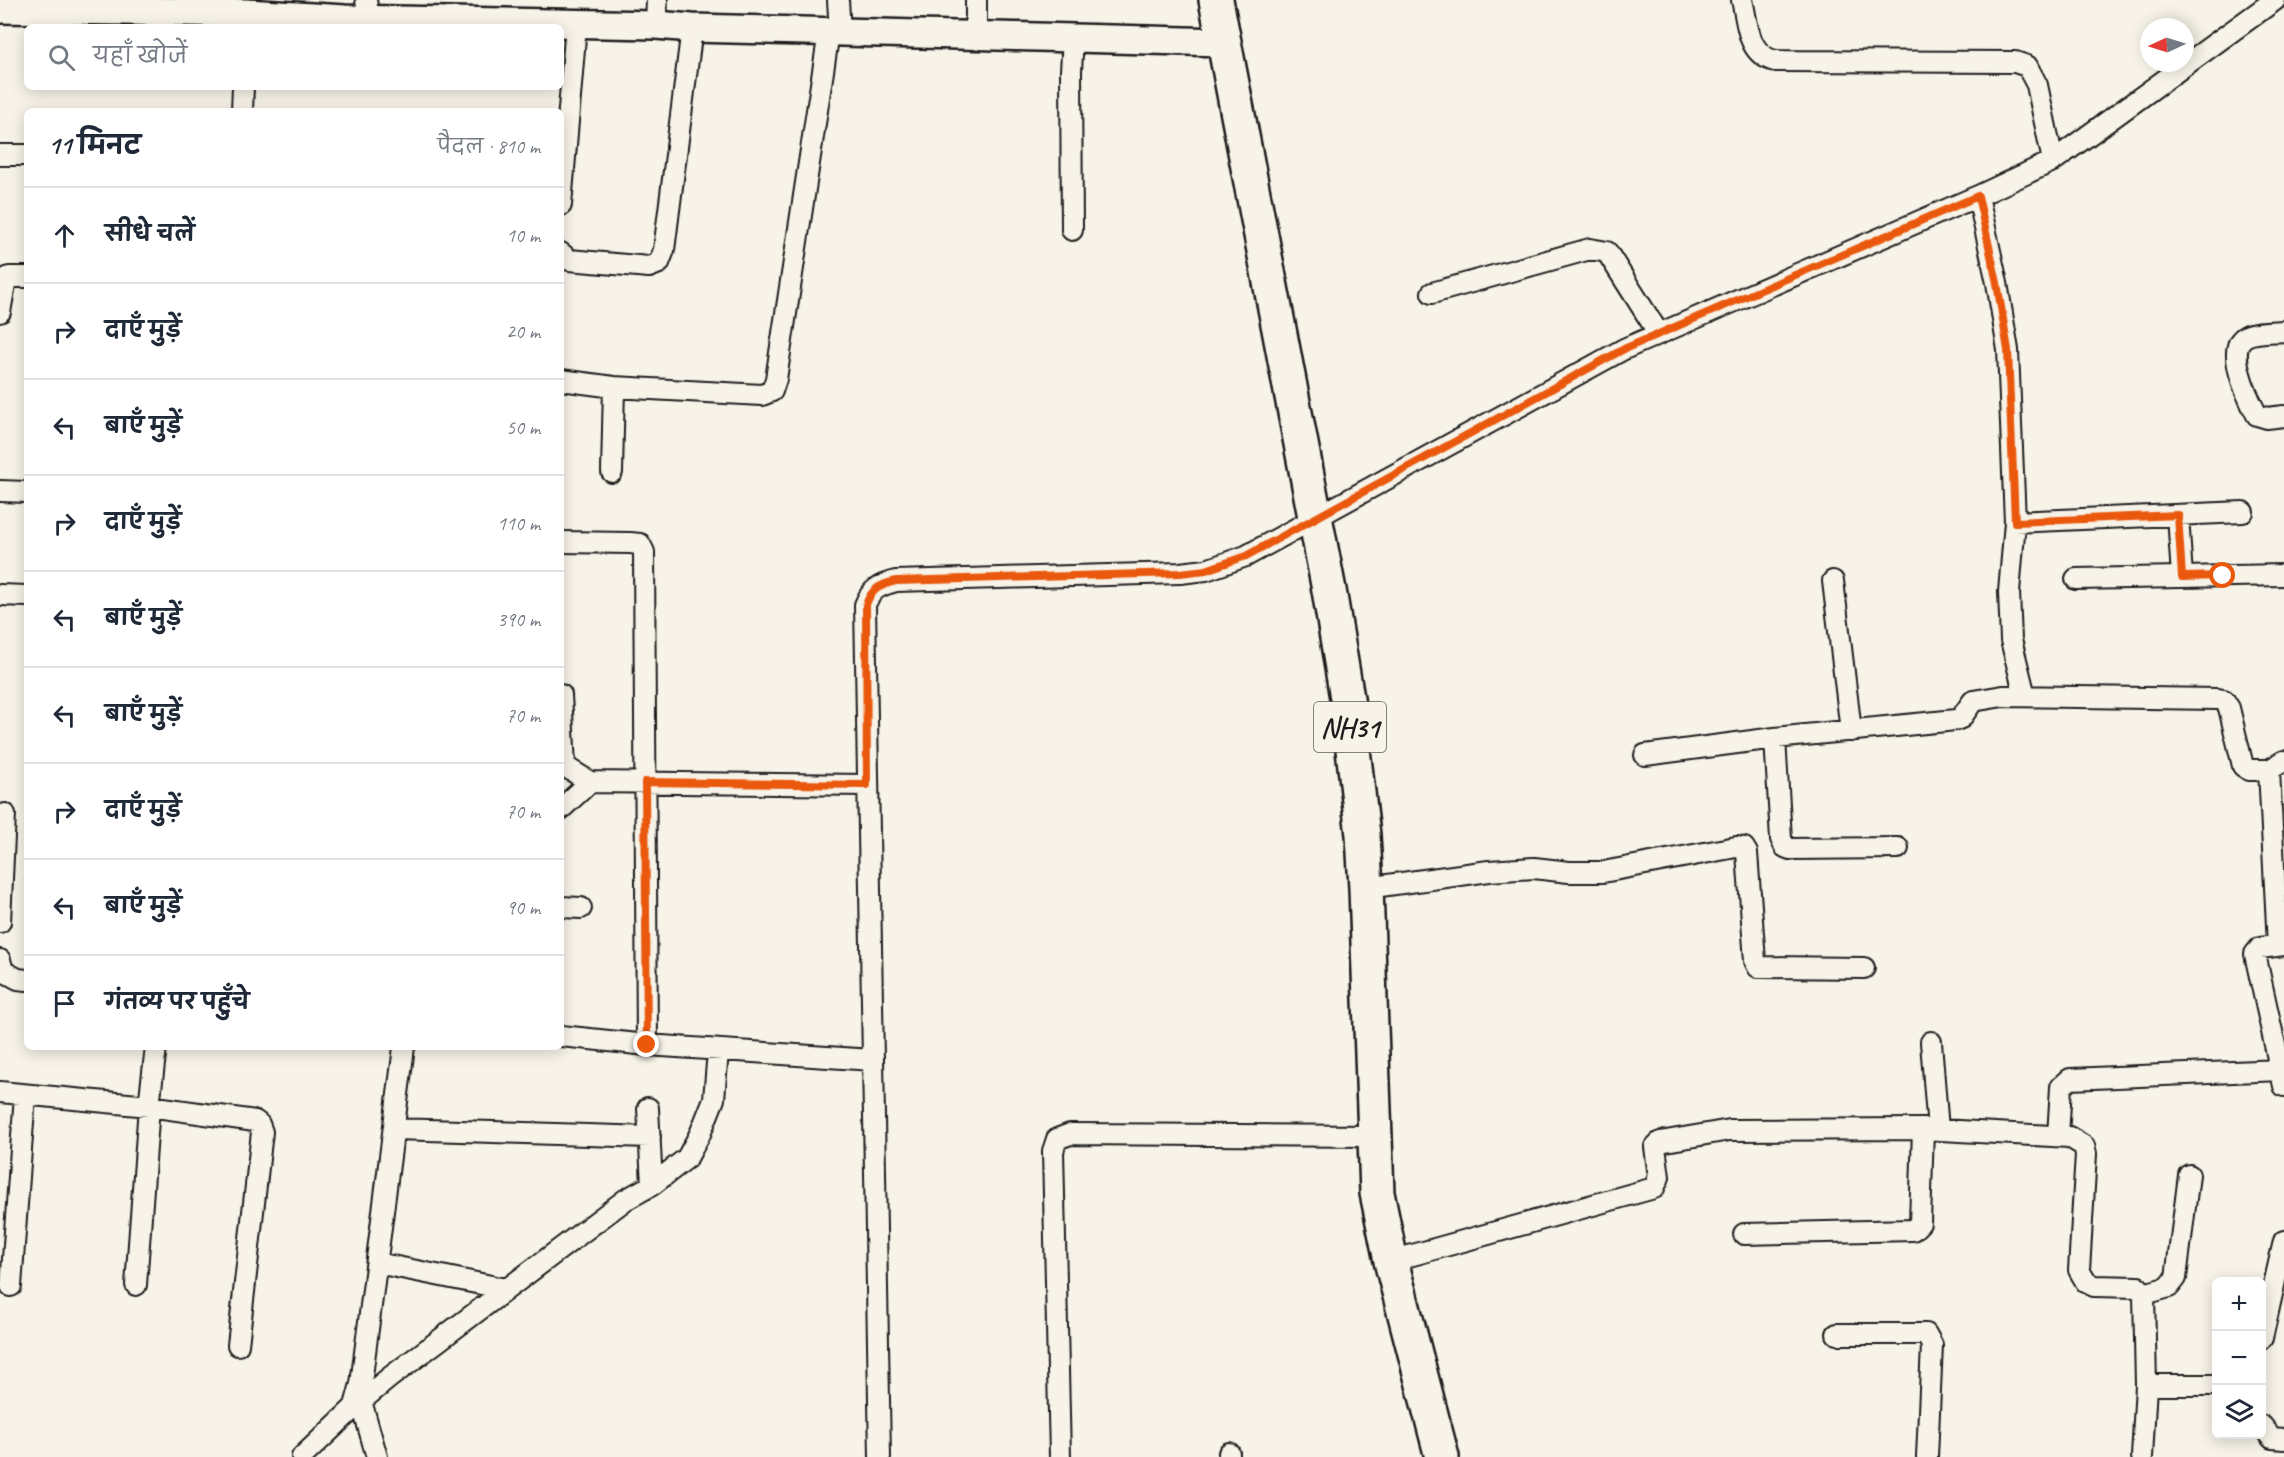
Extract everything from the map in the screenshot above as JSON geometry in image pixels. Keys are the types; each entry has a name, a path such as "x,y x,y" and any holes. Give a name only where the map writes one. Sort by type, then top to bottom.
{"highway":[{"name":"NH31","path":"1216,0 1315,517 1347,698 1363,835 1377,1194 1390,1261 1442,1457"}],"street":[{"path":"564,380 614,387 762,395 772,392 777,379 835,32 838,0"},
{"path":"976,0 976,36"},
{"path":"1742,0 1753,46 1763,58 1775,60 2014,62 2027,66 2037,85 2053,161"},
{"path":"880,1457 867,785 866,605 869,594 876,588 896,581 1180,573 1206,570 1246,556 1624,349 1978,196 2053,161 2275,0"},
{"path":"0,9 244,13 368,10 562,24"},
{"path":"564,24 576,25 656,13 692,28 1223,42"},
{"path":"564,169 576,25"},
{"path":"564,256 569,260 649,267 659,263 664,250 692,28"},
{"path":"1072,230 1071,71 1073,38"},
{"path":"242,108 243,90"},
{"path":"0,155 24,155"},
{"path":"1978,196 1997,283 2008,350 2015,522 2009,592 2011,640 2025,696"},
{"path":"1432,293 1590,249 1599,250 1607,252 1659,334"},
{"path":"0,312 6,279 9,276 24,277"},
{"path":"2284,331 2249,334 2238,344 2235,356 2257,415 2267,418 2284,416"},
{"path":"612,472 614,387"},
{"path":"0,491 24,492"},
{"path":"2015,522 2243,512"},
{"path":"2178,515 2182,577"},
{"path":"564,542 640,544 644,552 647,1045"},
{"path":"2076,579 2284,575"},
{"path":"1833,581 1851,731"},
{"path":"0,595 24,596"},
{"path":"1646,755 1775,738 1956,720 1961,718 1973,701 1980,699 2025,696 2224,700 2229,708 2243,766 2249,770 2276,766 2281,946 2260,948 2255,954 2282,1078 2070,1079 2061,1087 2058,1136"},
{"path":"1775,738 1781,839 1785,847 1790,849 1898,848"},
{"path":"564,766 590,782 867,785"},
{"path":"564,806 590,782"},
{"path":"0,922 5,814"},
{"path":"1366,888 1489,871 1534,868 1569,872 1603,872 1737,847 1744,848 1747,853 1755,961 1758,968 1864,968"},
{"path":"564,907 581,908"},
{"path":"0,960 3,971 24,980"},
{"path":"564,1036 718,1051 873,1060"},
{"path":"1744,1234 1913,1230 1920,1222 1931,1130 1931,1042"},
{"path":"136,1285 149,1106 156,1050"},
{"path":"377,1457 358,1404 404,1050"},
{"path":"302,1457 358,1404 506,1289 625,1200 652,1185 687,1158 700,1134 714,1099 718,1051"},
{"path":"0,1092 149,1106 255,1121 259,1124 262,1132 238,1345"},
{"path":"11,1286 25,1095"},
{"path":"648,1108 652,1185"},
{"path":"395,1129 650,1137"},
{"path":"1390,1261 1654,1188 1659,1177 1655,1147 1660,1142 1730,1130 1931,1130 2069,1137 2084,1146 2086,1154 2079,1270 2086,1282 2094,1286 2138,1287 2144,1294 2146,1385 2142,1457"},
{"path":"1060,1457 1053,1151 1057,1139 1070,1134 1374,1136"},
{"path":"2144,1294 2169,1287 2176,1278 2189,1175"},
{"path":"2264,1331 2284,1241"},
{"path":"377,1263 506,1289"},
{"path":"1837,1334 1926,1334 1932,1345 1928,1457"},
{"path":"2146,1385 2212,1385"},
{"path":"2266,1431 2272,1438 2284,1439"}],"route":[{"path":"647,1045 645,782 867,785 866,605 869,594 876,588 896,581 1180,573 1206,570 1246,556 1624,349 1978,196 1997,283 2008,350 2015,522 2178,515 2182,577 2223,576"}]}
